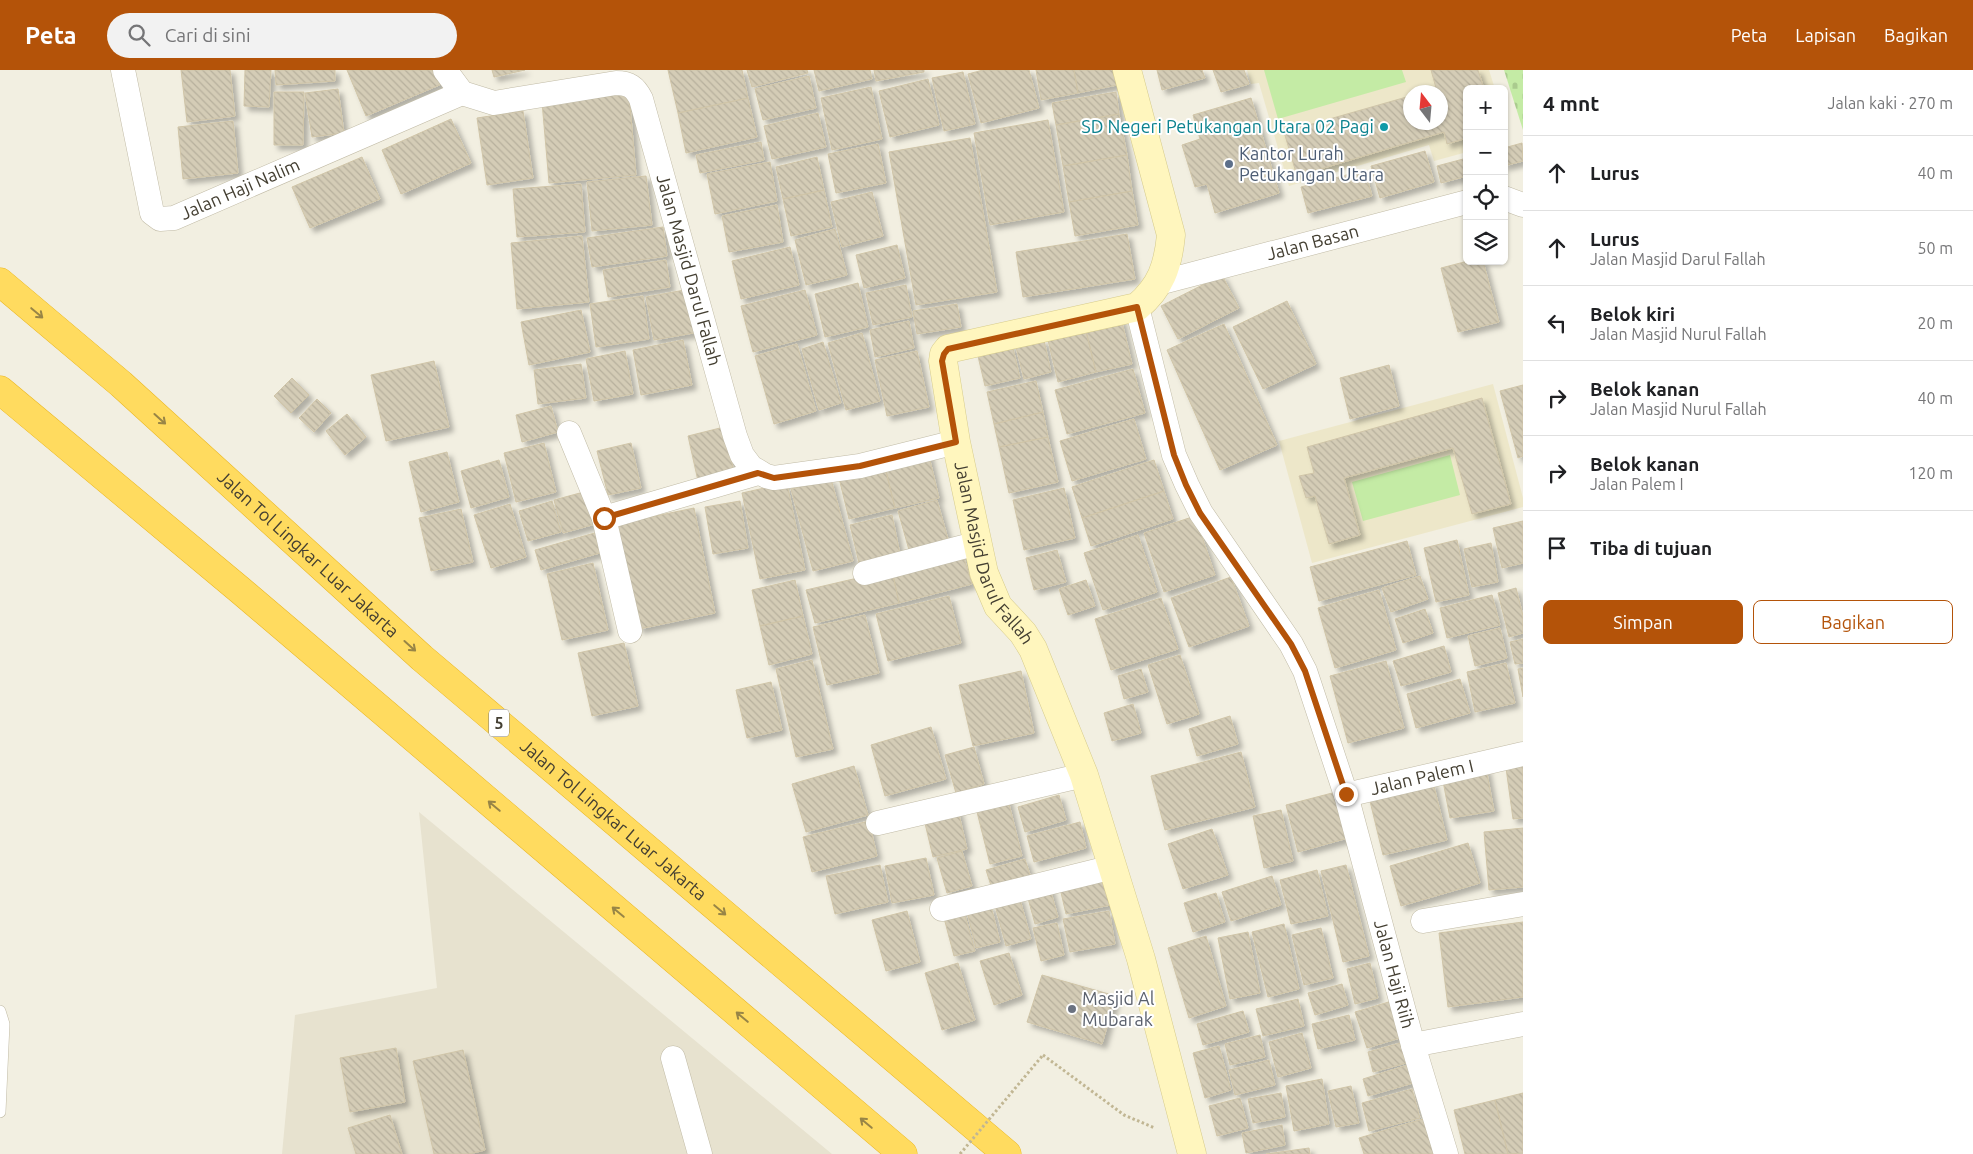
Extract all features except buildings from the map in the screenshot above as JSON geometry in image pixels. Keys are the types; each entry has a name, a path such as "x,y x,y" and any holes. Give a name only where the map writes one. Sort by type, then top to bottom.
{"highway":[{"name":"Jalan Tol Lingkar Luar Jakarta","path":"0,282 121,384 422,658 1007,1154"},
{"path":"0,390 248,596 903,1154"}],"street":[{"name":"Jalan Haji Nalim","path":"123,70 152,213 166,220 462,93"},
{"path":"445,70 462,93"},
{"path":"956,442 942,361 948,349 1137,307 1150,296 1159,283 1169,260 1172,235 1127,70"},
{"name":"Jalan Masjid Darul Fallah","path":"462,93 494,103 616,83 628,83 637,91 641,99 735,436 742,455 758,473 774,478 860,466 956,442 984,573 998,606 1023,633 1033,649 1084,775 1141,959 1192,1154"},
{"name":"Jalan Basan","path":"1159,283 1463,203"},
{"name":"Jalan Palem I","path":"1137,307 1174,455 1186,485 1200,513 1291,644 1305,671 1346,794 1523,754"},
{"path":"569,433 604,518 630,631"},
{"path":"604,518 758,473"},
{"path":"865,573 978,542"},
{"path":"878,823 1084,775"},
{"name":"Jalan Haji Riih","path":"1346,794 1413,1045 1446,1154"},
{"path":"942,909 1113,867"},
{"path":"1423,921 1523,904"},
{"path":"1413,1045 1523,1024"},
{"path":"674,1058 700,1154"}],"lane":[{"path":"0,1011 4,1024 0,1112"}],"path":[{"path":"960,1154 1043,1055 1124,1115"}],"shaded area":[{"path":"1247,70 1489,70 1494,85 1463,85 1463,153 1434,161 1429,145 1289,186 1259,83 1251,84"},
{"path":"1493,384 1523,498 1523,507 1312,563 1279,441"},
{"path":"419,812 832,1154 282,1154 295,1015 437,988"}],"green space":[{"path":"1264,70 1402,70 1406,82 1278,119"},
{"path":"1504,70 1523,70 1523,130"},
{"path":"1450,455 1460,495 1363,521 1352,482"}],"place":[{"name":"SD Negeri Petukangan Utara 02 Pagi","path":"1384,127"},
{"name":"Kantor Lurah Petukangan Utara","path":"1229,164"},
{"name":"Masjid Al Mubarak","path":"1072,1009"}],"route":[{"path":"604,518 758,473 774,478 860,466 956,442 942,361 948,349 1137,307 1174,455 1186,485 1200,513 1291,644 1305,671 1346,794"}]}
